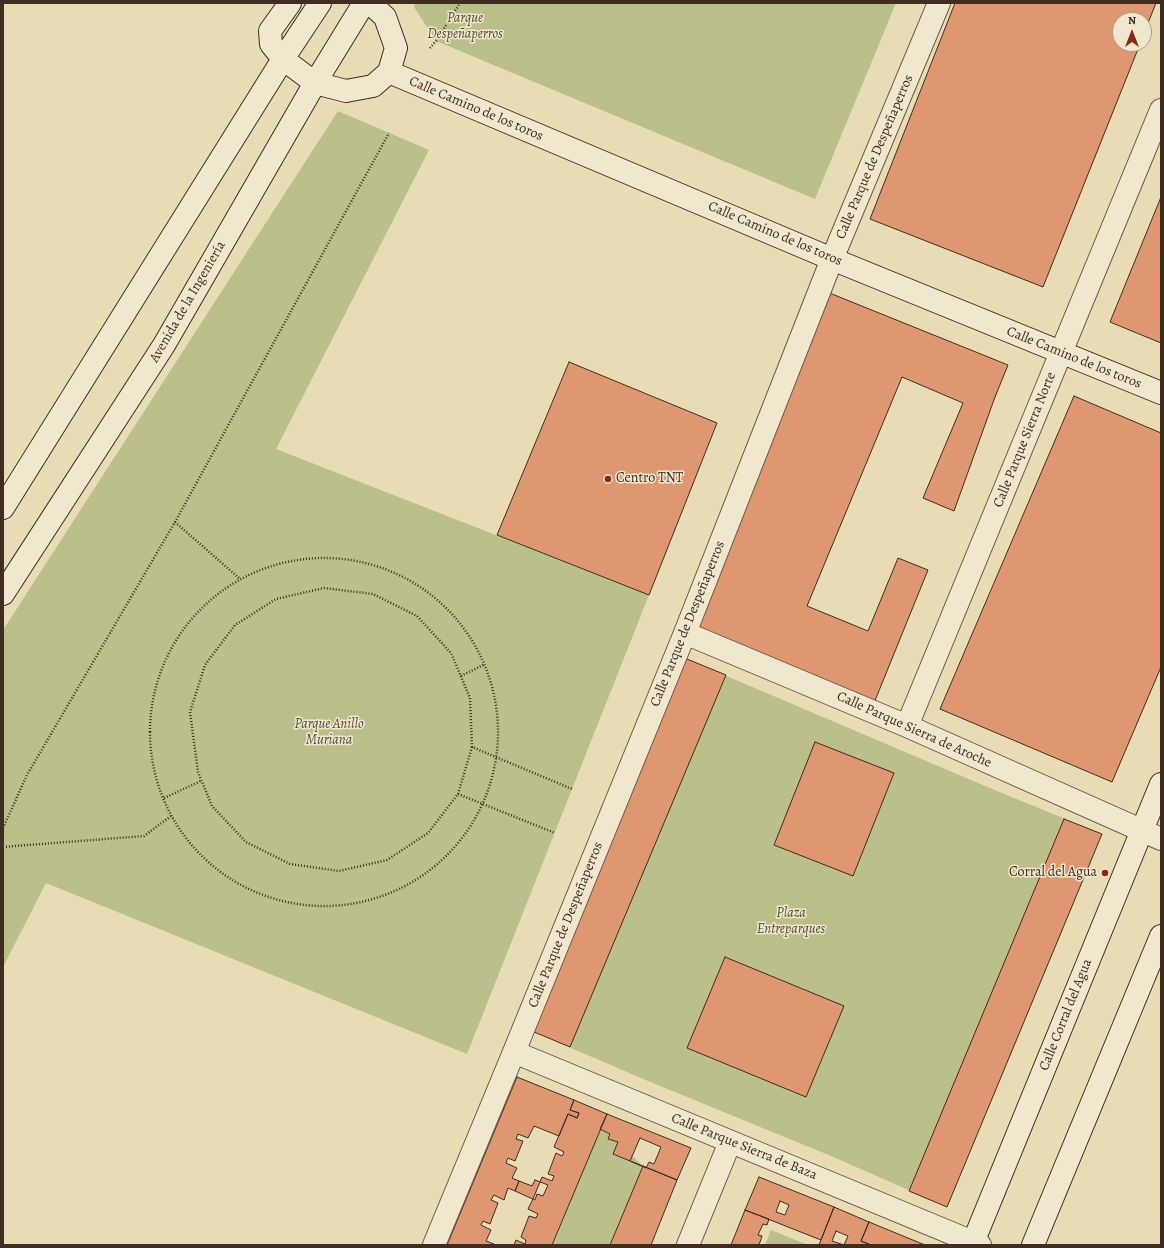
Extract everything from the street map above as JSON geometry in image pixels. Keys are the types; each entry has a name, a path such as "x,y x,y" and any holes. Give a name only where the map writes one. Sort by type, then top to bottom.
{"street":[{"path":"290,3 270,31 271,44 283,59 315,83 346,92 373,86 389,72 396,48 384,17 370,3"},
{"path":"3,508 283,59 320,3"},
{"name":"Avenida de la Ingeniería","path":"3,594 164,345 315,83 364,3"},
{"name":"Calle Parque de Despeñaperros","path":"434,1245 685,633 832,259 939,3"},
{"name":"Calle Camino de los toros","path":"389,72 832,259 1161,393"},
{"name":"Calle Parque Sierra Norte","path":"907,726 1161,110"},
{"name":"Calle Parque Sierra de Aroche","path":"685,633 907,726 1151,835"},
{"name":"Calle Corral del Agua","path":"975,1244 1151,835 1161,784"},
{"path":"1033,1245 1161,936"},
{"name":"Calle Parque Sierra de Baza","path":"514,1052 975,1244"},
{"path":"688,1245 730,1142"}],"path":[{"path":"430,48 460,3"},
{"path":"3,828 27,775 175,522 389,133"},
{"path":"175,522 239,578"},
{"path":"294,559 352,559 406,577 452,612 484,660 485,664 499,716 495,774 472,826 433,870 382,897 325,907 268,898 216,871 177,829 153,776 148,718 162,662 194,614 239,578 294,559"},
{"path":"324,588 373,594 417,616 451,652 470,698 472,747 458,794 428,833 387,860 338,871 290,864 246,842 212,806 198,772 190,712 205,665 235,626 276,599 324,588"},
{"path":"461,676 485,664"},
{"path":"472,747 572,790"},
{"path":"164,798 201,781"},
{"path":"458,794 555,833"},
{"path":"3,847 144,836 171,816"}],"green space":[{"name":"Parque Despeñaperros","path":"415,3 896,3 815,199 436,41 414,7"},
{"name":"Parque Anillo Muriana","path":"338,111 429,150 276,449 649,595 467,1054 46,883 3,967 3,630"},
{"name":"Plaza Entreparques","path":"682,657 985,786 1102,834 947,1207 831,1156 648,1081 527,1029"},
{"path":"600,1129 610,1134 608,1139 618,1142 643,1166 610,1245 552,1245"},
{"path":"771,1230 808,1245 765,1245"}],"building":[{"path":"955,3 1156,3 1152,13 1112,12 1112,52 1137,52 1043,287 870,219"},
{"path":"1161,197 1161,343 1110,322"},
{"path":"827,292 1008,365 954,511 923,498 963,403 902,377 807,606 868,631 898,558 928,570 874,703 690,629"},
{"name":"Centro TNT","path":"569,362 717,423 649,595 497,535"},
{"path":"1074,396 1161,433 1161,667 1112,782 940,709"},
{"path":"682,657 726,675 570,1047 527,1029"},
{"path":"815,742 894,773 853,876 774,845"},
{"path":"1064,819 1102,834 947,1207 909,1191"},
{"path":"725,957 844,1006 806,1097 687,1048"},
{"path":"517,1077 574,1100 570,1110 579,1113 577,1118 568,1114 559,1136 534,1126 528,1138 518,1134 516,1139 523,1141 515,1161 508,1158 506,1163 517,1168 512,1178 519,1181 515,1191 508,1188 504,1200 494,1195 491,1200 498,1203 490,1224 483,1221 481,1225 491,1230 486,1241 494,1244 493,1245 447,1245"},
{"path":"574,1100 607,1114 552,1245 514,1245 516,1240 525,1244 526,1240 521,1237 529,1216 536,1218 538,1214 528,1209 542,1177 552,1181 554,1176 548,1174 556,1153 562,1156 564,1152 554,1147 568,1114 577,1118 579,1113 570,1110"},
{"path":"607,1114 691,1148 677,1180 613,1154 618,1142 608,1139 610,1134 600,1129"},
{"path":"640,1138 661,1147 654,1164 649,1162 646,1168 630,1161"},
{"path":"643,1166 677,1180 651,1245 610,1245"},
{"path":"759,1177 834,1207 821,1240 745,1210"},
{"path":"535,1180 548,1185 543,1196 537,1194 535,1200 515,1191 519,1181 532,1186"},
{"path":"780,1201 789,1205 785,1215 776,1212"},
{"path":"834,1207 869,1222 861,1241 871,1245 819,1245"},
{"path":"745,1210 769,1219 767,1225 763,1224 758,1235 762,1236 759,1245 731,1245"},
{"path":"869,1222 925,1245 871,1245 861,1241"},
{"path":"836,1231 848,1236 844,1245 832,1241"}],"place":[{"name":"Centro TNT","path":"608,479"},
{"name":"Corral del Agua","path":"1105,873"}]}
